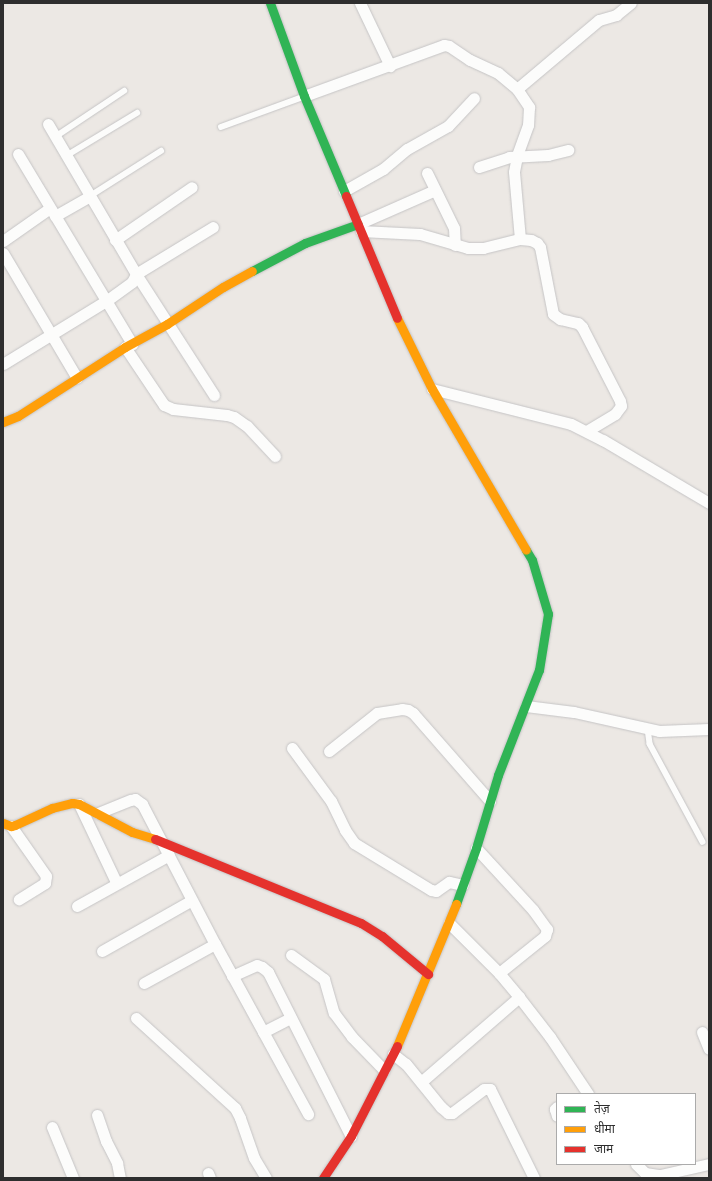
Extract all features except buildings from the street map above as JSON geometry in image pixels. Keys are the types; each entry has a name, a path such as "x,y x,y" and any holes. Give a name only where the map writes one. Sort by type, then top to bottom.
{"street":[{"path":"270,3 304,96 360,228 388,300 432,389 532,560 548,614 539,670 498,774 476,848 449,924 392,1054 351,1136 323,1178"},
{"path":"360,3 390,66"},
{"path":"517,89 599,20 616,15 631,3"},
{"path":"304,96 390,66 438,46 444,45 449,46 470,60 498,73 517,89 527,101 529,116 526,134 517,156 514,172 520,239"},
{"path":"344,191 383,169 407,149 448,126 474,98"},
{"path":"48,124 115,240 167,324 214,395"},
{"path":"479,167 517,156 548,155 568,150"},
{"path":"18,154 106,301 128,345 164,405 173,409 228,415 234,417 247,426 275,456"},
{"path":"426,173 454,228 455,244"},
{"path":"115,240 192,187"},
{"path":"3,422 18,416 128,345 167,324 222,287 305,242 360,228 435,190"},
{"path":"3,241 52,212 90,196"},
{"path":"3,364 106,301 132,282 136,274 213,227"},
{"path":"360,228 410,232 430,236 468,248 483,248 520,239 534,241 540,247 553,314 556,318 578,323 582,327 620,401 621,406 615,414 587,432"},
{"path":"3,253 50,335 77,378"},
{"path":"432,389 571,424 709,503"},
{"path":"526,706 574,712 648,729 707,732"},
{"path":"329,751 377,713 402,709 408,710 413,713 490,801"},
{"path":"292,748 331,801 345,830 354,843 431,890 436,891 449,882 463,885"},
{"path":"98,813 135,799 142,804 214,944 308,1114"},
{"path":"18,898 45,883 46,880 44,873 7,824 52,808 72,803 79,804 132,832 162,841 361,923 382,936 428,974"},
{"path":"79,804 116,882"},
{"path":"476,848 533,910 547,929 545,936 499,972"},
{"path":"77,906 116,882 169,854"},
{"path":"102,951 192,900"},
{"path":"449,924 499,972 520,997 550,1037 583,1092"},
{"path":"144,983 214,944"},
{"path":"291,955 324,979 334,1013 352,1038 384,1070"},
{"path":"232,976 257,965 268,972 351,1136"},
{"path":"421,1082 520,997"},
{"path":"136,1018 235,1108 254,1158 266,1178"},
{"path":"263,1032 291,1018"},
{"path":"702,1032 709,1049"},
{"path":"392,1054 406,1064 441,1107 448,1113 452,1113 484,1089 490,1089 534,1178"},
{"path":"97,1115 106,1141 117,1163 120,1178"},
{"path":"52,1127 73,1178"},
{"path":"636,1165 641,1176 660,1175 709,1164"}],"lane":[{"path":"55,137 124,91"},
{"path":"221,127 304,96"},
{"path":"66,156 137,113"},
{"path":"90,196 161,151"},
{"path":"648,729 650,744 704,842"}],"traffic: fast":[{"path":"270,3 304,96 346,196"},
{"path":"252,271 305,243 358,224"},
{"path":"456,904 476,848 498,775 539,670 548,614 532,560 526,550"}],"traffic: slow":[{"path":"3,422 18,416 125,347 167,324 223,287 252,271"},
{"path":"397,318 432,389 526,550"},
{"path":"3,823 11,826 15,825 52,808 72,803 79,804 132,832 155,839"},
{"path":"397,1046 456,904"}],"traffic: jam":[{"path":"346,196 397,318"},
{"path":"155,839 361,923 382,936 428,974"},
{"path":"323,1178 351,1136 397,1046"}]}
